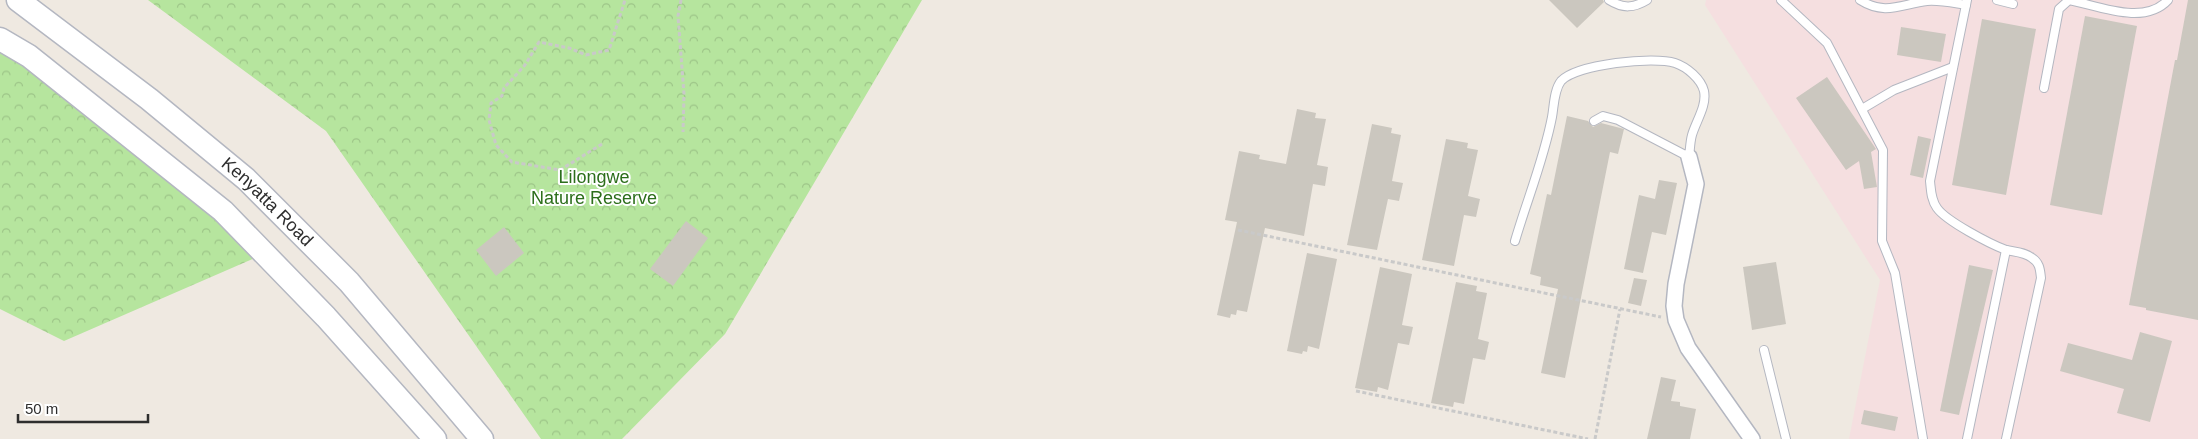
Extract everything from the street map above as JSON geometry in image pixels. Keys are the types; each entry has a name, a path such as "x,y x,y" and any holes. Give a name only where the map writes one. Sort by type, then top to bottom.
{"main road":[{"name":"Kenyatta Road","path":"18,0 149,99 246,179 349,282 482,439"},
{"name":"Kenyatta Road","path":"0,39 29,56 223,211 326,318 435,439"}],"street":[{"path":"1689,157 1696,184 1676,284 1674,306 1676,320 1688,348 1752,439"}],"lane":[{"path":"1610,0 1617,5 1629,7 1637,6 1647,0"},
{"path":"1781,0 1827,43 1883,150 1882,241 1896,273 1923,439"},
{"path":"1860,0 1867,5 1890,10 1927,1 1942,0 1966,3 1930,181 1931,194 1936,207 1946,217 2006,250 2022,252 2039,265 2041,278 2006,439"},
{"path":"1997,0 2013,4"},
{"path":"2044,88 2059,9 2069,0 2133,14 2151,12 2168,0"},
{"path":"1515,241 1550,128 1556,91 1561,81 1585,68 1660,60 1675,63 1687,69 1700,81 1704,92 1702,112 1692,136 1689,157 1618,120 1603,116 1594,121"},
{"path":"1862,109 1894,90 1953,67"},
{"path":"1967,439 2006,250"},
{"path":"1764,350 1786,439"}],"path":[{"path":"602,144 560,170 512,162 496,145 490,120 491,103 502,96 504,88 525,66 539,42 569,48 586,56 609,50 625,0"},
{"path":"681,0 678,16 684,94 682,132"},
{"path":"1238,230 1676,320"},
{"path":"1595,439 1620,308"},
{"path":"1356,392 1588,439"},
{"path":"1559,439 1560,433"}],"shaded area":[{"path":"1706,0 2198,0 2198,439 1849,439 1880,280 1705,5"}],"green space":[{"name":"Lilongwe Nature Reserve","path":"148,0 922,0 725,334 622,439 541,439 326,131"},
{"path":"0,33 273,250 64,341 0,309"}],"building":[{"path":"1549,0 1603,0 1604,2 1577,28"},
{"path":"2188,0 2198,0 2198,320 2129,305"},
{"path":"2085,16 2137,26 2102,215 2050,205"},
{"path":"1982,19 2036,29 2006,195 1952,185"},
{"path":"1901,27 1946,34 1941,62 1897,55"},
{"path":"1827,77 1876,149 1871,152 1877,187 1864,189 1859,161 1846,170 1796,98"},
{"path":"1297,109 1316,113 1315,118 1326,119 1317,165 1328,167 1325,186 1313,184 1304,236 1265,228 1247,312 1237,310 1236,315 1231,314 1230,318 1217,315 1237,222 1225,220 1239,151 1260,155 1259,159 1286,164"},
{"path":"1567,116 1588,121 1593,127 1601,123 1624,129 1618,154 1610,152 1565,378 1541,373 1558,289 1540,285 1541,277 1530,274 1547,194 1551,195"},
{"path":"1372,124 1392,128 1391,133 1401,135 1392,181 1403,183 1399,201 1388,199 1377,250 1347,245"},
{"path":"1918,136 1931,139 1923,178 1910,175"},
{"path":"1446,139 1468,143 1467,148 1478,150 1468,196 1480,199 1476,217 1464,215 1454,266 1422,260"},
{"path":"1659,180 1677,183 1666,235 1652,232 1643,273 1624,269 1639,195 1655,199"},
{"path":"686,221 708,238 673,286 650,269"},
{"path":"504,227 524,253 496,276 476,250"},
{"path":"1307,253 1337,259 1319,349 1308,346 1307,352 1303,351 1302,354 1287,351"},
{"path":"1776,262 1786,324 1752,330 1743,267"},
{"path":"1969,265 1993,270 1959,415 1940,411"},
{"path":"1380,267 1412,274 1402,325 1413,327 1409,345 1398,343 1388,390 1378,387 1377,392 1355,388"},
{"path":"1634,278 1647,280 1641,306 1628,303"},
{"path":"1456,282 1477,286 1476,291 1487,293 1478,339 1489,342 1485,360 1473,358 1464,404 1454,402 1453,407 1431,403"},
{"path":"2140,332 2172,341 2150,422 2117,413 2124,389 2060,371 2068,343 2132,360"},
{"path":"1661,377 1676,380 1671,401 1680,402 1680,406 1696,409 1690,439 1647,439"},
{"path":"1864,410 1898,417 1895,431 1861,424"}]}
